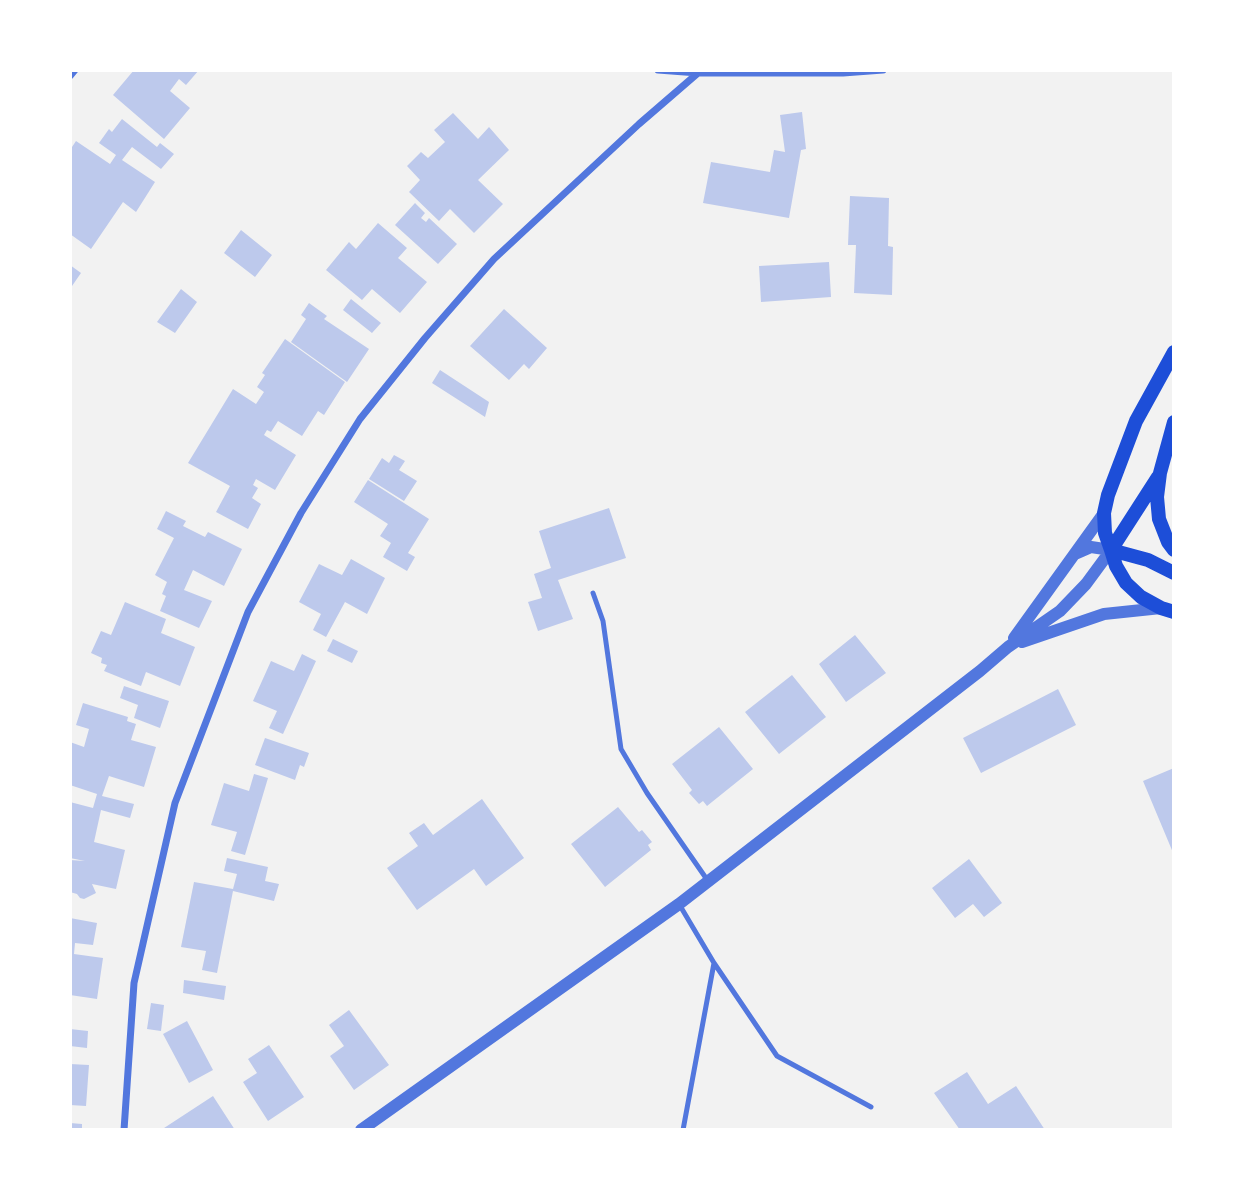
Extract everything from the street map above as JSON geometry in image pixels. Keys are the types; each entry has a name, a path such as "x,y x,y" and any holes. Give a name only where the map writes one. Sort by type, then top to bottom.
{"main road":[{"path":"1167,610 1141,597 1126,583 1116,566 1105,533 1104,513 1108,495 1136,421 1174,352"},
{"path":"1174,422 1160,473 1157,497 1159,519 1174,550"},
{"path":"1111,550 1160,473"},
{"path":"1111,550 1149,560 1174,573"}],"street":[{"path":"70,76 75,70"},
{"path":"657,70 698,73 843,73 883,70"},
{"path":"124,1130 134,983 174,803 248,612 301,513 360,419 425,338 494,259 698,73"},
{"path":"1008,647 1104,513"},
{"path":"361,1130 679,904 1008,647 1060,611 1086,584 1111,550 1091,547 1075,554"},
{"path":"1008,647 1104,614 1167,610"}],"lane":[{"path":"593,593 603,621 621,749 647,793 708,881"},
{"path":"679,904 714,963 777,1056 871,1107"},
{"path":"683,1130 714,963"}],"building":[{"path":"134,70 199,70 186,85 179,79 170,91 190,108 164,139 113,95"},
{"path":"802,112 806,149 801,150 789,218 703,203 711,162 770,172 774,150 785,152 780,115"},
{"path":"453,113 478,139 489,127 509,150 478,180 503,204 474,233 450,209 439,221 409,192 420,180 407,166 421,152 428,158 445,142 434,130"},
{"path":"122,119 157,147 160,143 174,154 161,169 132,147 122,160 155,182 136,212 123,202 91,249 70,234 70,150 76,141 110,164 116,155 99,143 109,129 112,132"},
{"path":"850,196 889,198 888,246 893,247 892,295 854,293 856,245 848,245"},
{"path":"415,203 425,213 421,218 426,222 429,218 457,244 438,264 395,225"},
{"path":"378,223 407,248 398,258 427,282 400,313 372,289 362,300 326,270 349,242 356,249"},
{"path":"241,230 272,255 255,277 224,253"},
{"path":"829,262 831,297 761,302 759,266"},
{"path":"70,265 81,273 72,286 70,285"},
{"path":"181,289 197,302 175,333 157,322"},
{"path":"351,299 381,323 372,333 343,310"},
{"path":"309,303 327,316 324,319 369,349 347,382 291,342 306,319 301,315"},
{"path":"504,309 547,348 529,369 524,364 509,380 470,346"},
{"path":"285,339 345,382 324,415 318,411 302,436 278,421 271,432 267,430 264,435 296,455 275,490 256,479 253,485 258,488 252,498 261,504 248,529 216,512 230,486 188,463 233,389 256,404 264,392 257,387 265,375 262,373"},
{"path":"440,370 489,402 485,417 432,383"},
{"path":"394,455 405,461 399,470 417,481 404,501 369,479 382,458 389,463"},
{"path":"368,480 429,519 408,553 415,557 407,571 383,557 391,543 380,536 388,524 354,502"},
{"path":"609,508 626,558 558,580 573,619 538,631 528,602 542,598 534,574 551,568 539,531"},
{"path":"166,511 186,521 183,526 205,537 208,532 242,549 224,586 193,570 184,590 212,601 199,628 160,611 166,596 162,594 167,582 155,575 174,538 157,529"},
{"path":"351,559 385,578 367,614 345,602 326,637 313,630 321,614 299,602 319,564 342,575"},
{"path":"125,602 166,619 161,633 195,647 180,686 146,672 141,686 104,671 107,665 101,663 102,658 91,653 101,631 111,635"},
{"path":"855,635 886,673 846,702 819,664"},
{"path":"333,639 358,651 352,663 327,651"},
{"path":"302,654 316,661 283,734 269,728 277,711 253,701 271,661 294,671"},
{"path":"792,675 826,717 779,754 745,712"},
{"path":"124,686 169,701 160,728 134,718 138,705 120,698"},
{"path":"1058,689 1076,725 981,773 963,738"},
{"path":"83,703 128,717 127,721 136,724 131,740 156,747 144,787 109,776 102,796 134,804 130,818 101,810 94,842 125,850 116,889 92,884 96,893 84,899 70,892 70,860 85,861 70,858 70,802 93,808 97,794 70,785 70,742 84,747 89,729 76,725"},
{"path":"719,727 753,769 707,806 703,801 699,804 689,793 692,790 672,764"},
{"path":"265,738 309,753 304,767 300,765 295,780 255,765"},
{"path":"1174,768 1174,855 1143,781"},
{"path":"254,774 268,778 245,855 231,851 237,832 211,825 224,783 249,791"},
{"path":"482,799 524,858 486,886 474,869 417,910 387,868 418,846 409,833 424,823 433,835"},
{"path":"618,807 639,832 642,830 652,842 648,845 651,850 605,887 571,844"},
{"path":"227,858 268,867 265,881 279,884 274,901 233,891 217,973 202,970 206,951 181,947 194,882 233,889 237,874 224,871"},
{"path":"969,859 1002,903 984,917 973,904 955,918 932,888"},
{"path":"70,918 97,923 93,945 75,943 74,954 103,958 97,999 70,995"},
{"path":"184,980 226,986 224,1000 183,993"},
{"path":"151,1003 164,1005 161,1031 147,1029"},
{"path":"349,1010 389,1065 354,1090 330,1056 344,1046 329,1025"},
{"path":"187,1021 213,1070 189,1083 163,1034"},
{"path":"70,1029 88,1031 87,1048 70,1046"},
{"path":"269,1045 304,1097 268,1121 243,1082 257,1073 248,1059"},
{"path":"70,1064 89,1065 86,1106 70,1105"},
{"path":"967,1072 988,1104 1016,1086 1045,1130 960,1130 934,1093"},
{"path":"213,1096 235,1130 161,1130"},
{"path":"70,1123 82,1124 82,1130 70,1130"}]}
